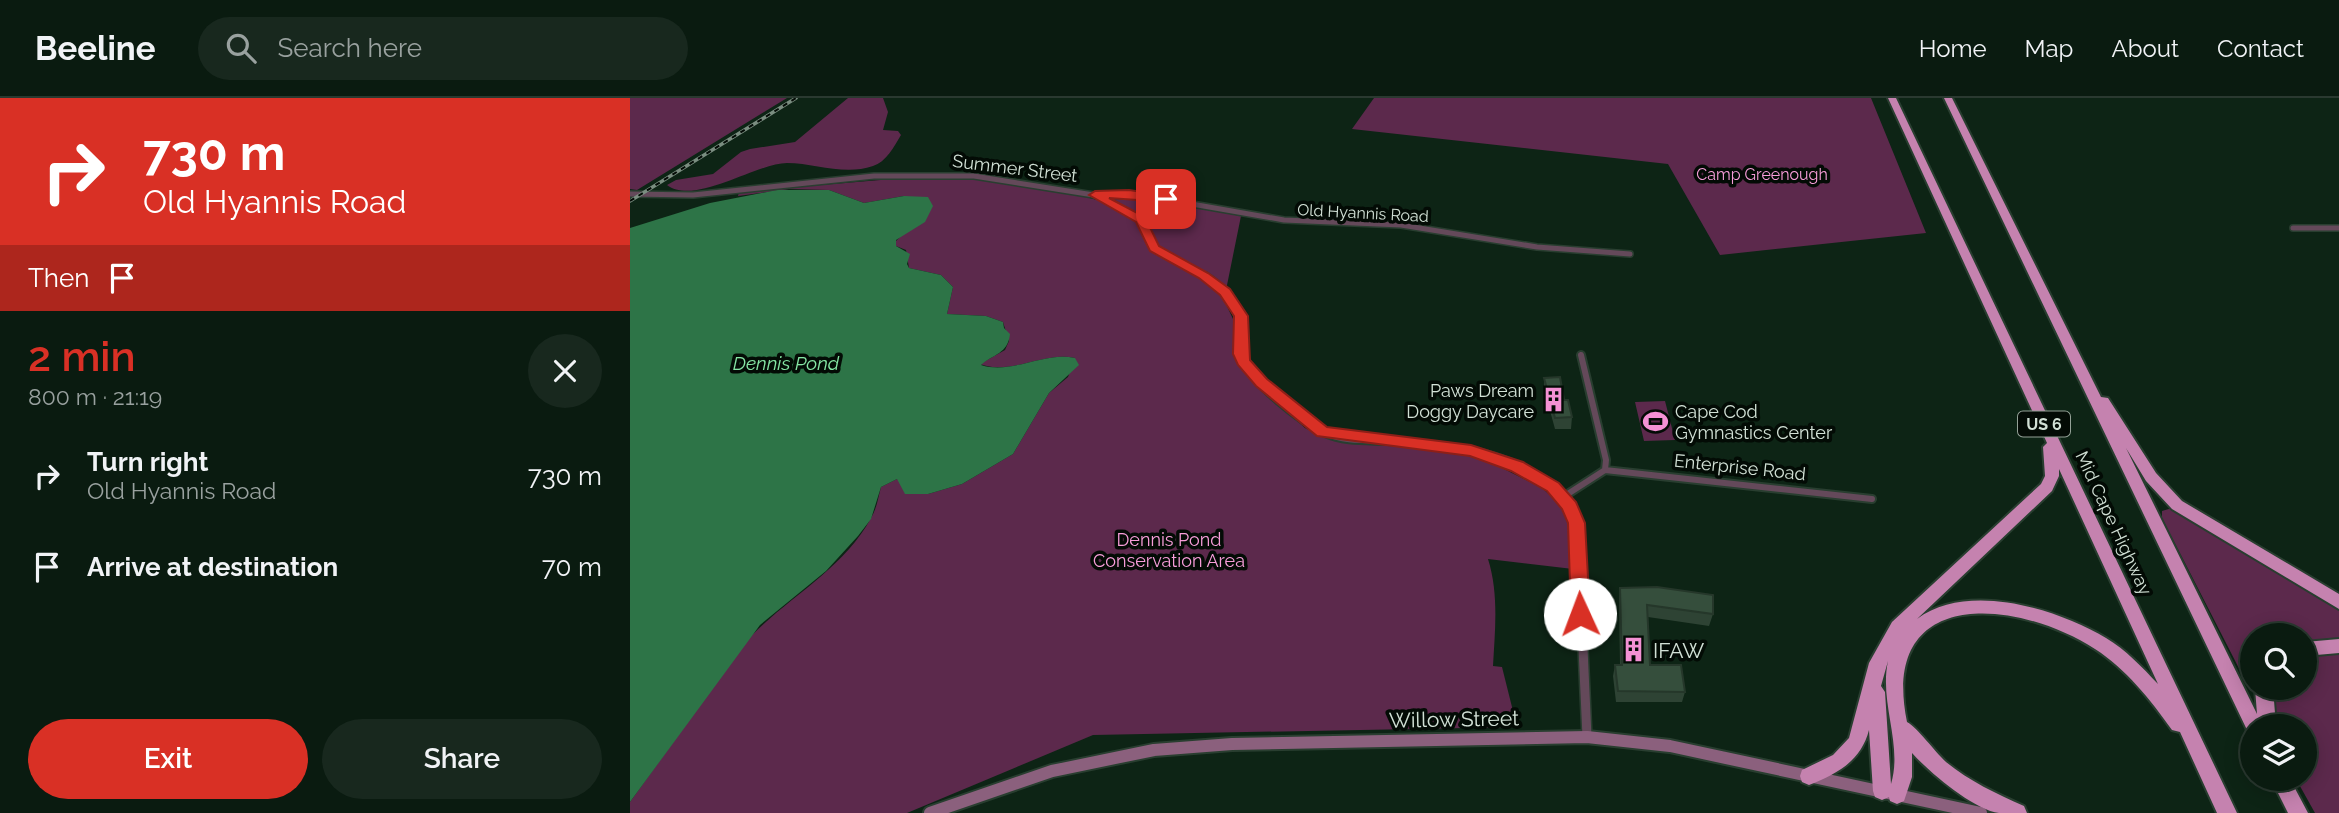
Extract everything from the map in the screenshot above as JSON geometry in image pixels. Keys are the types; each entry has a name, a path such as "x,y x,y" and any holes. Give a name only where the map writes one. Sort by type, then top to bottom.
{"highway":[{"name":"Mid Cape Highway","path":"1892,98 2227,813"},
{"name":"Mid Cape Highway","path":"1948,98 2248,714"},
{"path":"2060,332 2132,447 2167,496 2199,521 2339,602"},
{"path":"1809,776 1840,761 1852,750 1861,732 1887,642 1898,627 2047,487 2052,469 2047,430"},
{"path":"1889,793 1905,765 1894,694 1894,670 1900,649 1914,631 1952,610 2000,607 2057,621 2111,651 2145,681 2197,750"},
{"path":"2317,648 2339,646"},
{"path":"1877,673 1889,793"},
{"path":"1900,722 1920,750 1944,774 1975,793 2017,813"},
{"path":"2287,791 2298,813"}],"main road":[{"name":"Willow Street","path":"930,813 1052,771 1154,751 1231,744 1587,737 1670,746 1981,813"}],"street":[{"name":"Summer Street","path":"630,194 685,196 796,182 914,174 974,176 1095,195 1141,220 1154,248 1204,275 1225,292 1241,316 1240,354 1244,362 1261,382 1322,432 1478,453 1517,467 1563,496"},
{"name":"Old Hyannis Road","path":"1095,195 1146,196 1284,220 1401,225 1537,247 1630,254"},
{"path":"2293,229 2339,228"},
{"path":"1581,355 1606,460 1605,470 1563,496 1576,523 1578,537 1587,737"},
{"name":"Enterprise Road","path":"1605,470 1872,499"}],"green space":[{"path":"630,98 787,98 637,190 630,189"},
{"path":"848,98 883,98 888,112 883,130 898,131 901,135 878,164 851,170 787,163 693,190 679,190 667,185 676,180 713,174 741,152 795,142"},
{"name":"Camp Greenough","path":"1374,98 1871,98 1926,233 1720,255 1668,164 1352,129"},
{"name":"Dennis Pond Conservation Area","path":"904,178 975,179 1064,191 1097,200 1108,197 1141,198 1241,216 1224,300 1233,319 1236,355 1251,378 1305,428 1323,437 1468,455 1492,463 1542,488 1562,506 1568,522 1573,569 1488,559 1495,599 1493,666 1502,667 1517,727 1093,735 907,813 630,813 630,802 743,645 828,570 859,537 873,514 881,487 897,479 928,494 962,484 1013,454 1049,393 1068,377 1075,358 1051,358 1004,367 980,364 1005,350 1009,341 1003,322 986,316 947,314 953,287 941,275 909,268 906,250 896,246 900,237 904,196 864,203 829,190 789,189 738,196 739,192"},
{"name":"Cape Cod Gymnastics Center","path":"1665,401 1675,440 1644,441 1635,402"},
{"path":"2172,508 2339,607 2339,640 2317,642 2317,623 2240,623 2240,670 2162,518 2162,511"},
{"path":"2339,652 2339,813 2315,813 2303,791 2317,791 2317,714 2273,714 2271,706 2272,700 2317,700 2317,655"}],"water":[{"name":"Dennis Pond","path":"777,190 829,190 864,203 904,196 928,197 933,206 925,222 896,240 896,246 910,254 907,264 909,268 941,275 953,287 947,314 986,316 1003,322 1004,328 1010,334 1009,341 999,353 981,365 1004,367 1063,357 1075,358 1079,365 1049,393 1013,454 962,484 928,494 905,494 897,479 881,487 871,519 858,536 826,571 760,625 630,802 630,228 710,203"}],"building":[{"path":"1560,377 1564,400 1568,400 1572,417 1555,418 1544,378"},
{"name":"IFAW","path":"1657,587 1713,595 1713,614 1647,605 1650,665 1681,665 1685,692 1618,691 1615,665 1622,665 1620,588"}],"railway":[{"path":"630,201 796,98"}],"place":[{"name":"Paws Dream Doggy Daycare","path":"1554,400"},
{"name":"Cape Cod Gymnastics Center","path":"1655,421"},
{"name":"IFAW","path":"1633,650"}],"route":[{"path":"1166,199 1129,194 1095,195 1136,216 1146,226 1154,248 1204,275 1225,292 1241,316 1240,354 1244,362 1261,382 1322,432 1356,439 1471,451 1517,467 1539,478 1563,496 1576,523 1580,614"}]}
